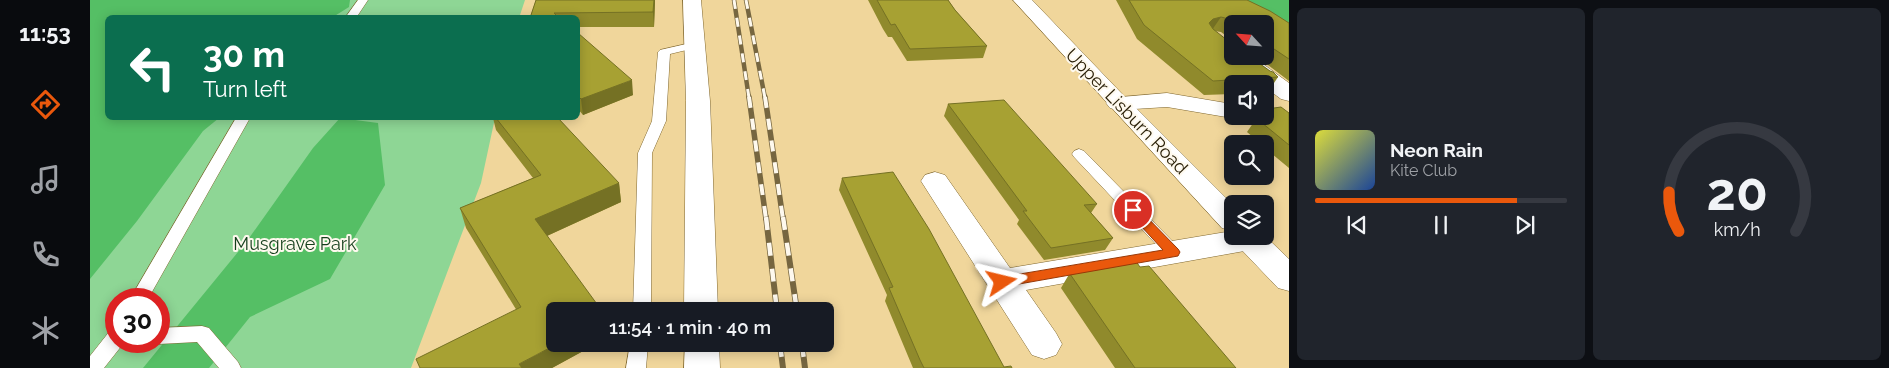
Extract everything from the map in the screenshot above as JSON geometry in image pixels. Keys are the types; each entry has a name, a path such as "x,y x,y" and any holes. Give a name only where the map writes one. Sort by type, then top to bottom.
{"street":[{"path":"692,0 695,45 701,302"},
{"name":"Upper Lisburn Road","path":"1022,0 1224,212"},
{"path":"1247,65 1284,102"},
{"path":"1118,103 1168,100 1224,110"},
{"path":"935,181 1044,344"},
{"path":"1002,282 1174,252 1224,238"},
{"name":"Upper Lisburn Road","path":"1256,245 1289,279"},
{"path":"702,352 702,368"}],"lane":[{"path":"352,15 363,0"},
{"path":"642,302 645,152 659,121 664,52 695,45"},
{"path":"145,288 241,120"},
{"path":"1079,154 1174,252"},
{"path":"170,335 202,334 231,368"},
{"path":"92,368 105,352"},
{"path":"636,368 638,352"}],"green space":[{"name":"Musgrave Park","path":"90,0 525,0 520,15 105,15 105,120 495,120 481,183 411,368 90,368"},
{"path":"90,0 350,0 349,7 336,15 105,15 105,120 217,120 203,131 137,221 90,279"},
{"path":"1244,0 1289,0 1289,23"},
{"path":"338,120 378,123 385,185 330,279 250,317 209,368 143,368 155,353 170,353 170,335 247,241 313,148"}],"building":[{"path":"536,0 654,0 653,12 531,15"},
{"path":"877,0 948,0 987,46 910,49 895,24 891,25"},
{"path":"1129,0 1247,0 1289,23 1289,59 1274,49 1274,15 1224,15 1224,18 1213,19 1209,23 1224,38 1224,65 1262,65 1278,77 1274,77 1274,75 1224,75 1224,80 1213,81 1144,25"},
{"path":"580,35 632,80 580,98"},
{"path":"1004,100 1097,204 1084,205 1113,238 1051,248 1023,211 1027,211 948,104"},
{"path":"1281,107 1289,113 1289,145 1265,125 1274,125 1274,108"},
{"path":"498,120 560,120 619,183 535,219 595,302 546,302 546,350 519,364 522,368 420,368 416,359 521,307 460,208 541,175"},
{"path":"893,172 929,229 1004,367 1011,366 1012,368 924,368 889,288 893,287 842,178"},
{"path":"1135,260 1140,267 1149,266 1236,368 1135,368 1070,274 1073,274 1071,271"}],"railway":[{"path":"734,0 749,98"},
{"path":"746,0 765,98"},
{"path":"749,97 766,219"},
{"path":"765,97 783,219"},
{"path":"766,217 776,302"},
{"path":"783,217 796,302"},
{"path":"781,352 783,368"},
{"path":"803,352 805,368"}],"route":[{"path":"1002,282 1174,252 1133,210"}]}
